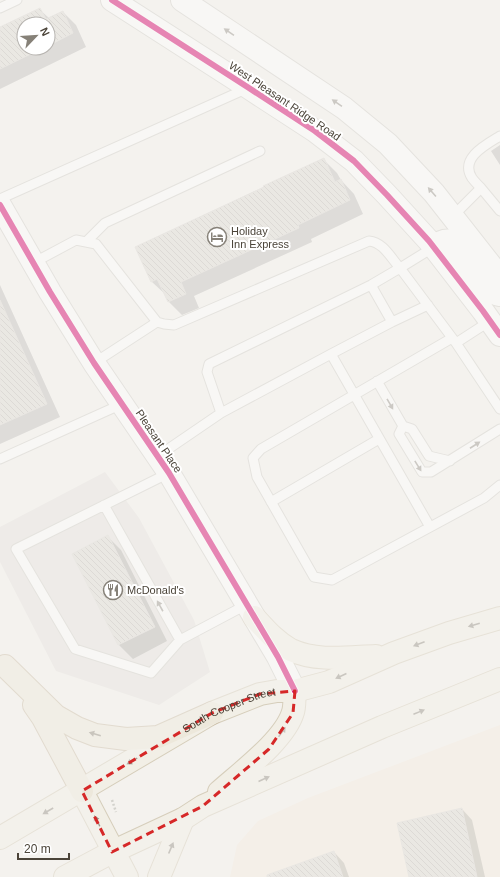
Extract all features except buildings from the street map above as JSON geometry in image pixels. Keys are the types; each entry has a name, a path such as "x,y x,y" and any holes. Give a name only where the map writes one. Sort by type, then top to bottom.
{"highway":[{"path":"3,663 56,716 77,728 95,735 126,739 158,737 212,713"},
{"path":"3,663 43,718 82,791"}],"main road":[{"path":"250,611 275,638 291,649 310,656 329,658 390,655"},
{"name":"South Cooper Street","path":"0,838 212,713 260,694 295,690 329,682 390,655 449,632 500,618"},
{"path":"203,806 382,727 500,679"},
{"path":"65,877 112,852 183,819 203,806 269,749 283,731 293,713 295,690"},
{"path":"82,791 112,852 127,877"},
{"path":"159,877 183,819"}],"street":[{"name":"West Pleasant Ridge Road","path":"112,0 315,131 354,162 387,195 434,247 495,328"},
{"path":"182,0 344,108 388,144 434,193 500,277"},
{"name":"Pleasant Place","path":"0,205 33,263 94,363 163,465 278,657 295,690"},
{"path":"434,247 442,241 450,241 457,245 468,256 496,294 500,295"}],"lane":[{"path":"0,8 17,0"},
{"path":"0,199 249,88"},
{"path":"500,136 478,150 472,158 468,168 472,177 500,211"},
{"path":"86,242 105,223 222,168 260,152"},
{"path":"452,216 481,188"},
{"path":"33,263 76,240 96,244 157,322 174,325 369,241 374,242 380,245 400,268 428,305 454,340 500,409"},
{"path":"221,414 207,372 209,364 370,285 434,247"},
{"path":"370,285 392,322"},
{"path":"250,611 180,640 151,673 75,649 16,549 104,505 163,465 221,414 330,354 428,305"},
{"path":"94,363 157,322"},
{"path":"495,328 454,340 377,381 275,440 261,449 253,458 257,477 314,578 332,580 484,498 500,485"},
{"path":"330,354 430,527"},
{"path":"377,381 403,426 412,429 429,456 450,462"},
{"path":"0,459 122,404"},
{"path":"403,426 399,434 422,472 431,472 450,462 500,429"},
{"path":"271,502 379,439"},
{"path":"104,505 180,640"}],"highlighted area":[{"path":"295,691 293,713 269,749 203,806 112,852 82,791 212,713 260,694"}],"shaded area":[{"path":"105,472 139,518 194,620 210,672 159,705 56,671 0,562 0,527"},
{"path":"500,725 500,877 230,877 237,845 258,821 308,798"}],"cycle path":[{"path":"112,0 315,131 354,161 429,241 500,335"},
{"path":"0,205 50,292 94,363 169,473 278,657 295,691"}],"place":[{"name":"Holiday Inn Express","path":"217,237"},
{"name":"McDonald's","path":"113,590"}]}
